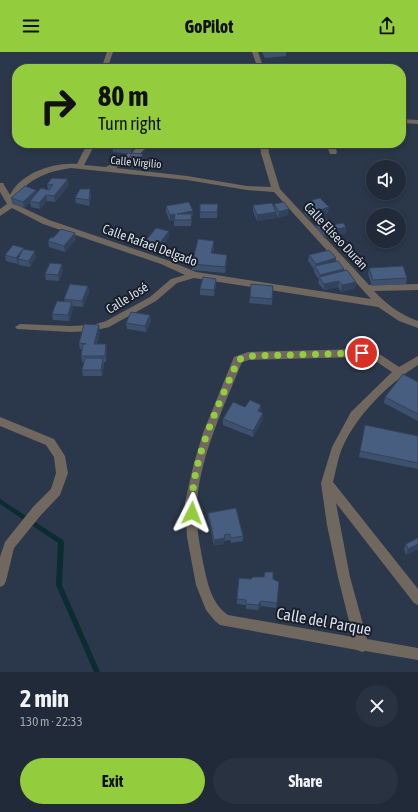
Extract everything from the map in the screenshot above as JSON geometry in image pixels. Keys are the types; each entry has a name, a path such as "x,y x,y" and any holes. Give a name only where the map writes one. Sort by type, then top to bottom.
{"street":[{"path":"106,64 110,52"},
{"path":"255,52 259,64"},
{"path":"406,122 418,122"},
{"path":"79,167 89,148"},
{"path":"106,170 133,155 142,148"},
{"name":"Calle Eliseo Durán","path":"264,148 276,190 381,304 402,319 418,325"},
{"path":"332,148 333,152"},
{"name":"Calle Virgilio","path":"11,205 14,194 29,179 52,168 79,167 187,178 247,188 276,190"},
{"path":"0,184 11,205 0,213"},
{"name":"Calle Rafael Delgado","path":"11,205 46,222 164,262 194,275 381,304"},
{"name":"Calle José","path":"20,327 70,329 93,328 109,324 153,298 174,280 194,275"},
{"path":"367,288 418,287"},
{"name":"Calle del Parque","path":"399,372 380,358 372,354 362,353 248,356 238,360 212,420 200,456 191,501 192,538 201,580 212,611 217,617 225,621 362,646 418,654"},
{"path":"362,646 344,577 333,525 327,483 337,447 355,415 399,372 418,360"},
{"path":"0,421 50,442 59,456 62,473 56,492 37,510 10,546 0,581"},
{"path":"327,483 418,599"}],"building":[{"path":"132,153 143,154 138,163 127,161"},
{"path":"52,178 68,179 54,196 46,195 39,203 30,201 41,188 49,190 53,185 47,184"},
{"path":"25,186 36,190 23,202 11,198"},
{"path":"80,189 90,189 89,200 75,198"},
{"path":"320,198 329,207 310,213 305,207 315,204 312,200"},
{"path":"189,202 193,211 177,214 192,214 191,220 174,220 175,214 170,215 166,206"},
{"path":"284,202 289,209 279,212 274,204"},
{"path":"272,203 276,212 257,215 253,205"},
{"path":"200,204 218,204 217,212 200,212"},
{"path":"327,219 332,225 343,223 346,227 325,232 317,221"},
{"path":"156,228 169,231 156,248 143,244"},
{"path":"61,229 75,233 64,246 48,241 51,237 53,238"},
{"path":"198,239 214,241 211,253 227,255 225,267 192,264"},
{"path":"13,245 24,248 16,258 5,255"},
{"path":"23,249 35,251 29,261 18,259"},
{"path":"329,250 336,258 316,264 309,255"},
{"path":"338,261 344,269 320,275 315,266"},
{"path":"50,263 62,264 58,275 45,274"},
{"path":"403,266 407,278 373,280 369,268"},
{"path":"347,270 356,282 342,285 339,281 324,284 319,277"},
{"path":"203,277 216,279 214,290 200,289"},
{"path":"70,284 88,286 82,301 64,299"},
{"path":"251,284 273,286 272,299 250,297"},
{"path":"57,301 72,302 68,315 52,314"},
{"path":"131,312 150,315 145,326 126,323"},
{"path":"84,324 99,325 94,344 106,344 105,356 81,356 83,344 86,344 79,343"},
{"path":"85,358 103,358 101,370 82,370"},
{"path":"403,374 418,382 418,414 385,397"},
{"path":"250,400 261,405 258,411 263,413 253,431 223,419 233,402 245,407"},
{"path":"365,425 418,436 418,463 360,451"},
{"path":"236,508 243,536 231,538 230,534 224,535 225,538 214,540 208,513"},
{"path":"418,538 418,544 408,549 406,544"},
{"path":"265,572 273,572 273,579 279,582 277,603 261,601 258,605 246,604 246,600 237,599 239,578 251,579 253,577 264,577"}],"waterway":[{"path":"0,501 61,542 59,585 97,672"}],"route":[{"path":"192,513 191,501 200,456 212,420 238,360 248,356 362,353"}]}
